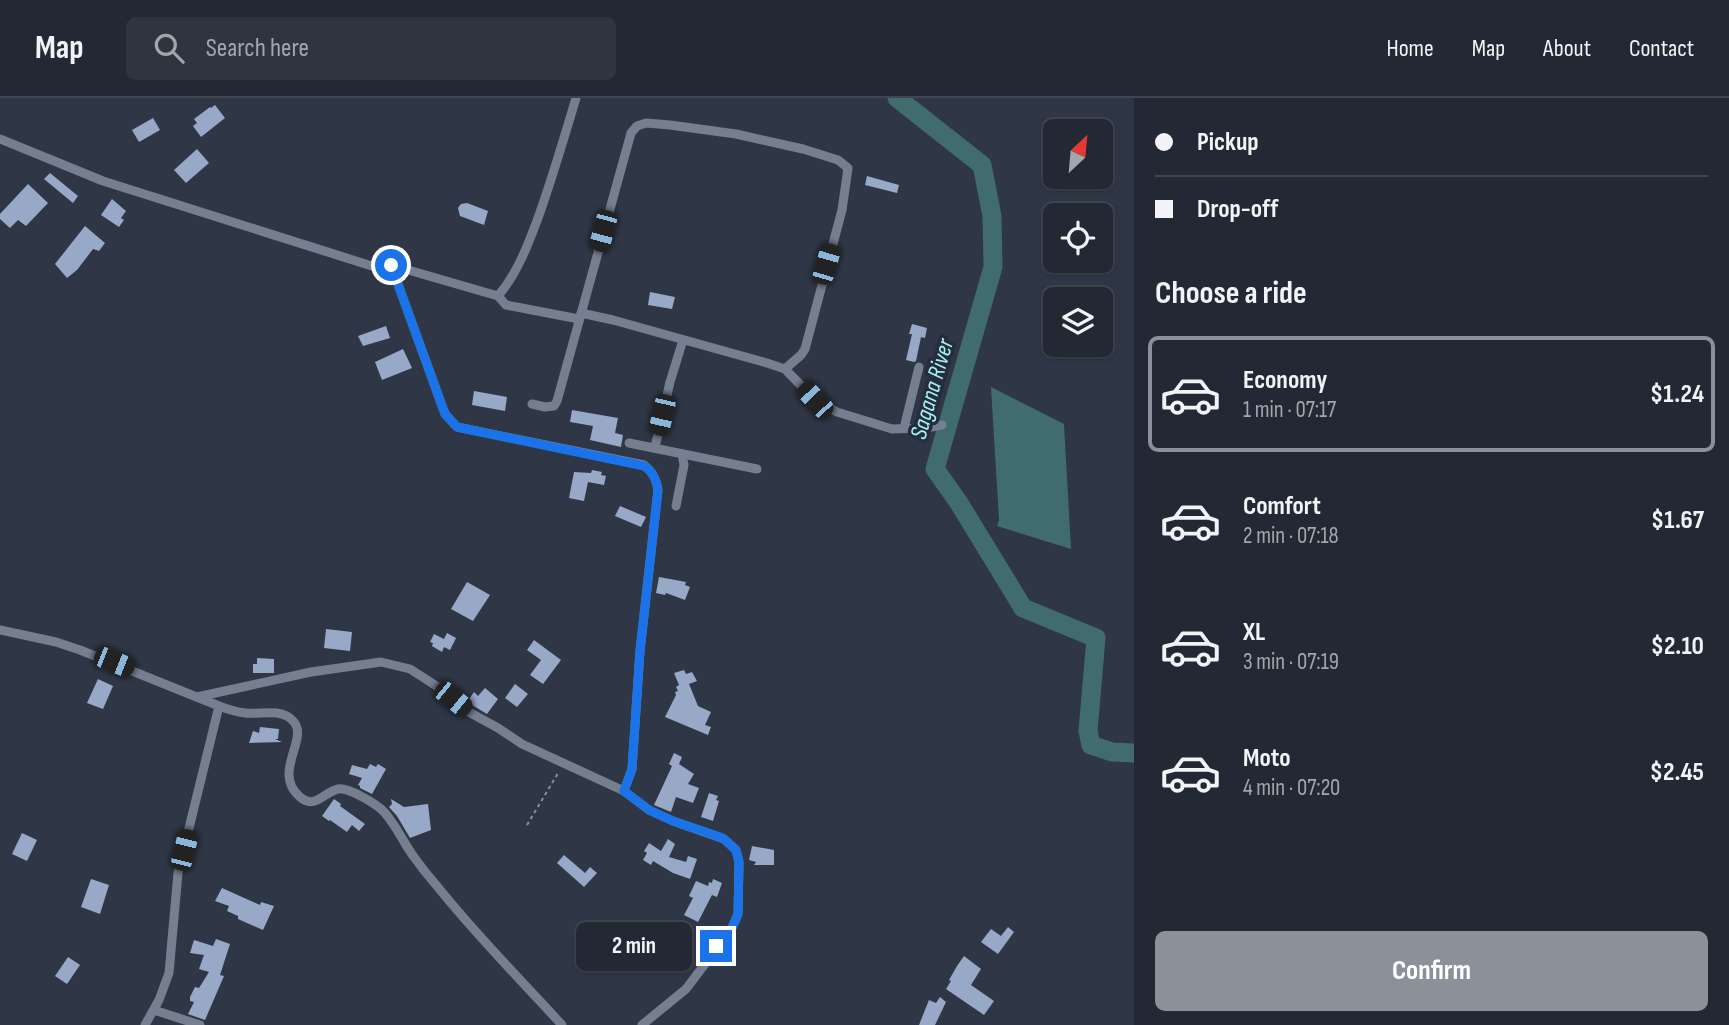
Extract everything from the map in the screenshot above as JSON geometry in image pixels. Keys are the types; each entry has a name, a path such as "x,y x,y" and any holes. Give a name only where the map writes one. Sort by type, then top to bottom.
{"street":[{"path":"498,296 520,261 547,195 576,98"},
{"path":"532,404 545,407 554,405 557,401 628,142 637,126 646,123 736,134 803,149 838,160 848,168 842,209 804,349 785,369"},
{"path":"0,139 103,181 374,267 391,265 498,296 506,305 612,320 767,363 785,369 815,400 826,407 892,429 942,425"},
{"path":"391,265 445,414 457,427 644,466 650,470 656,481 658,490 640,651 632,769 624,791"},
{"path":"655,447 683,340"},
{"path":"904,428 919,367"},
{"path":"629,443 757,469"},
{"path":"676,506 684,465 682,454"},
{"path":"0,630 80,650 241,713 267,713 291,718 298,728 289,766 291,785 302,800 315,802 338,789 371,802 384,811 414,858 463,919 562,1025"},
{"path":"197,697 311,672 381,662 410,669 438,687 467,711 522,744 624,791 649,810 724,839 736,850 739,862 738,914 732,928 716,946 687,989 642,1025"},
{"path":"145,1025 169,973 178,873 219,706"},
{"path":"154,1010 200,1025"}],"path":[{"path":"527,825 560,770"}],"shaded area":[{"path":"991,387 1064,424 1071,549 997,526 999,520"}],"building":[{"path":"215,105 225,118 201,137 193,126 197,123 194,119"},
{"path":"153,118 160,130 139,142 132,130"},
{"path":"197,149 209,163 186,183 174,170"},
{"path":"50,173 78,196 73,203 44,179"},
{"path":"867,176 899,185 897,193 865,185"},
{"path":"28,184 48,203 26,226 18,220 10,228 0,219 0,214"},
{"path":"112,199 126,211 119,227 101,215"},
{"path":"467,203 488,211 484,225 460,216 458,208"},
{"path":"85,226 105,243 99,251 93,249 77,270 67,278 55,264"},
{"path":"650,292 675,297 672,309 648,305"},
{"path":"912,324 927,328 925,338 921,337 914,362 906,360"},
{"path":"386,326 390,338 363,346 358,336"},
{"path":"403,349 412,368 382,380 375,362"},
{"path":"474,391 507,397 505,411 472,405"},
{"path":"572,410 618,418 615,433 623,435 621,447 590,440 593,426 570,422"},
{"path":"592,470 602,472 601,475 606,476 604,485 588,482 584,501 569,498 574,472 591,473"},
{"path":"620,506 646,517 641,527 615,516"},
{"path":"659,577 686,582 685,585 690,587 685,600 666,593 656,593"},
{"path":"467,582 490,595 473,621 451,609"},
{"path":"326,629 352,632 350,651 324,648"},
{"path":"447,633 456,638 450,650 444,647 442,652 432,646 433,643 430,642 434,634 444,639"},
{"path":"534,640 561,660 543,684 530,675 541,660 527,650"},
{"path":"257,658 274,659 274,673 253,673 253,664 257,664"},
{"path":"684,670 686,674 692,672 697,681 689,684 698,706 711,712 705,725 711,727 708,735 665,717 675,692 678,691 676,687 679,685 674,673"},
{"path":"98,679 113,686 103,709 87,703"},
{"path":"515,684 528,694 517,707 505,698"},
{"path":"485,688 498,699 487,714 467,702 474,692 478,696"},
{"path":"260,727 279,729 278,739 275,739 282,742 249,743 253,731 259,733"},
{"path":"674,753 682,757 679,764 694,774 688,784 699,788 693,803 676,797 671,812 654,805 672,766 669,764"},
{"path":"370,764 376,767 378,764 386,769 372,794 358,785 362,778 349,774 352,765 367,769"},
{"path":"709,793 718,796 716,800 719,801 713,821 701,817"},
{"path":"334,799 365,824 359,831 352,825 347,832 322,816"},
{"path":"391,799 404,807 428,804 431,830 410,838 389,807 392,804"},
{"path":"22,833 37,840 27,861 12,854"},
{"path":"668,839 675,844 669,857 686,862 688,856 697,859 690,879 653,861 651,865 643,860 649,843 661,851"},
{"path":"752,846 774,850 774,865 754,865 756,862 749,860"},
{"path":"564,855 585,873 590,867 597,873 584,887 557,863"},
{"path":"91,879 109,885 100,914 81,907"},
{"path":"713,879 722,883 717,897 712,895 698,922 684,915 693,898 689,896 696,881 708,886"},
{"path":"222,888 260,905 261,902 274,906 263,930 238,919 238,916 227,911 229,906 215,901"},
{"path":"1008,927 1014,932 998,954 981,942 991,929 1001,936"},
{"path":"216,939 230,944 220,975 224,976 205,1020 188,1014 194,1002 190,1001 190,997 195,987 199,988 209,972 199,969 204,955 190,953 194,940 213,946"},
{"path":"964,956 981,969 971,985 994,1001 984,1015 946,989"},
{"path":"68,957 80,965 67,984 55,976"},
{"path":"940,997 946,1002 935,1025 919,1025 929,1000 936,1003"}],"waterway":[{"name":"Sagana River","path":"897,98 982,165 992,216 993,267 935,469 1023,608 1096,638 1088,731 1091,745 1112,752 1134,753"}],"route":[{"path":"391,265 445,414 457,427 629,461 650,470 656,481 658,490 640,651 632,769 624,791 649,810 724,839 736,850 739,862 738,914 732,928 716,946"}]}
